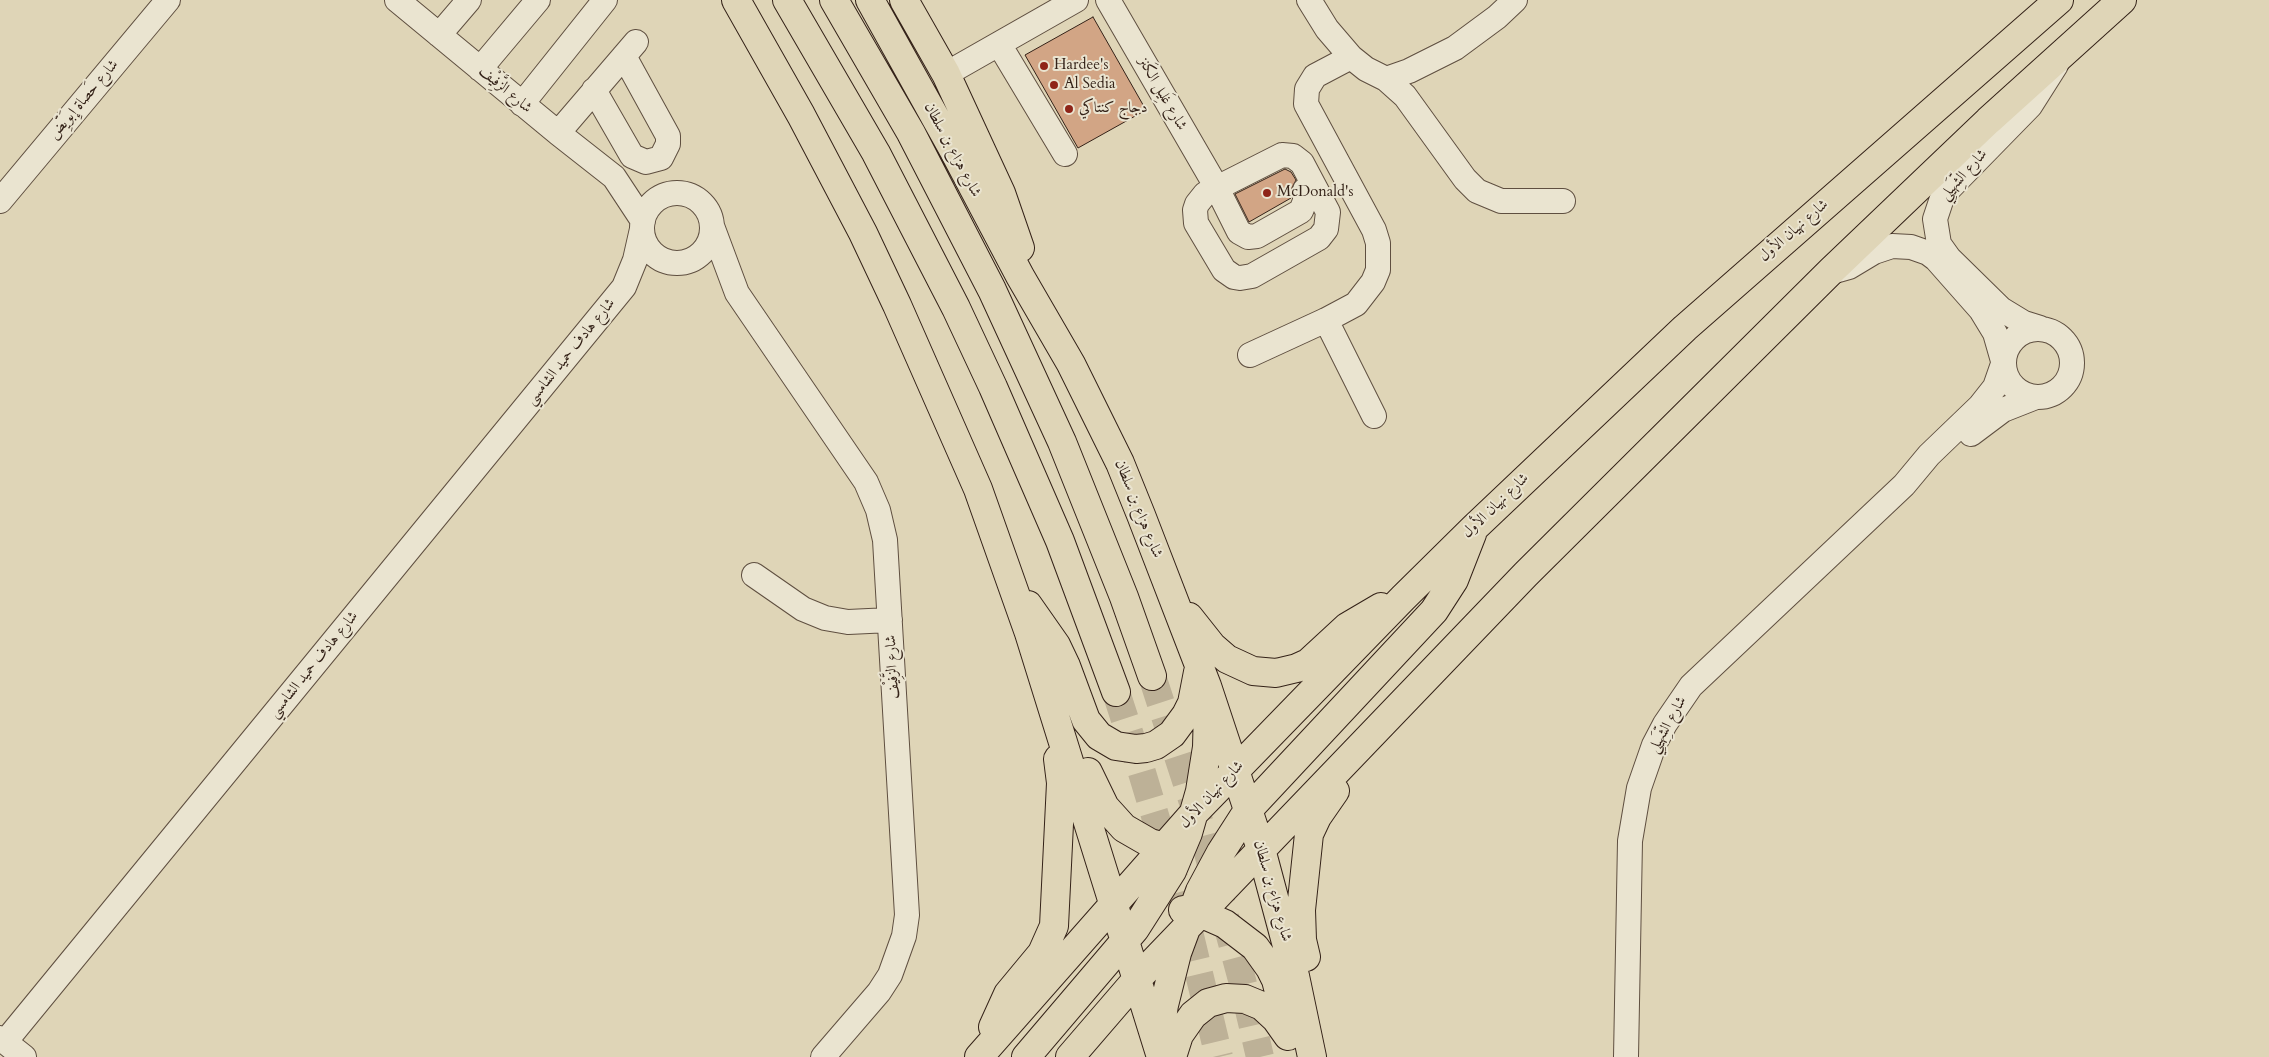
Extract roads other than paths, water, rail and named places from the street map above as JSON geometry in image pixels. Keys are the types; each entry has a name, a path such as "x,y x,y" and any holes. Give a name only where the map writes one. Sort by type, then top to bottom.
{"main road":[{"path":"736,0 801,115 863,233 897,305 978,489 1029,633 1111,911 1126,939 1164,1053"},
{"path":"787,0 876,153 956,308 993,387 1060,541 1116,692"},
{"name":"شارع هزاع بن سلطان","path":"834,0 911,133 992,290 1032,375 1083,494 1152,676"},
{"name":"شارع هزاع بن سلطان","path":"870,0 1071,364 1120,463 1203,675 1248,810 1265,841 1291,959 1303,1053"},
{"name":"شارع نهيان الأول","path":"984,1050 1111,911 1172,849 1194,814 1235,770 1474,528 1693,321 2058,0"},
{"path":"1070,1057 1192,918 1526,574 1831,271 2059,56 2122,0"},
{"path":"909,3 946,74 1001,193 1043,315"},
{"path":"1164,1053 1170,979 1192,918 1221,852 1248,810 1434,611 1445,596 1462,563 1474,528"},
{"path":"1015,590 1030,607 1056,645 1092,728 1099,736 1116,746 1136,749 1146,748 1156,745 1172,734 1186,715 1203,675"},
{"path":"1173,598 1212,646 1227,659 1253,670 1276,673 1308,663 1347,627 1360,618 1403,598"},
{"path":"1029,633 1060,691 1091,782 1104,807 1124,828 1143,839 1172,849 1221,852 1265,841"},
{"path":"984,1050 1001,1006 1048,944 1056,916 1060,771 1039,699 1029,633"},
{"path":"1194,814 1207,747 1203,675"},
{"path":"1303,1053 1314,1017 1313,996 1301,925 1303,887 1312,825 1338,786 1347,760"},
{"path":"1026,1057 1126,939 1151,906 1172,849"},
{"path":"1111,911 1151,906 1236,931 1255,947 1276,980 1303,1053"},
{"path":"1164,1053 1193,1015 1208,1003 1226,998 1245,999 1262,1006 1276,1019 1303,1053"}],"street":[{"name":"شارع حَصاة إِبوَيِّض","path":"0,201 168,0"},
{"name":"شارع الزَّفِيْف","path":"398,0 522,104 614,177 642,188 672,194"},
{"path":"439,35 470,0"},
{"path":"480,69 538,0"},
{"path":"522,104 605,0"},
{"path":"946,74 1076,0"},
{"name":"شارع غَلِيل الكَنز","path":"1108,0 1217,188 1239,232 1248,237 1257,236 1301,211 1305,201 1305,190"},
{"path":"1309,0 1327,29 1351,57 1366,69 1386,79 1405,96 1465,179 1477,191 1501,201 1563,201"},
{"path":"1386,79 1417,67 1455,48 1497,17 1515,0"},
{"path":"999,44 1065,154"},
{"path":"558,133 594,90 630,49 668,136 668,144 661,158 646,162 632,156 594,90"},
{"name":"شارع الشِّهَيلِي","path":"2040,328 2024,323 2001,309 1949,258 1939,244 1934,219 1943,195 2030,106 2051,74 2059,56"},
{"path":"1250,355 1356,304 1365,294 1378,270 1380,256 1374,230 1306,104 1306,89 1315,76 1351,57"},
{"path":"1288,155 1302,163 1328,212 1328,223 1319,238 1252,276 1240,278 1228,275 1196,223 1195,210 1197,204 1205,194 1217,188 1288,155"},
{"name":"شارع الزَّفِيْف","path":"614,177 643,225"},
{"path":"672,194 688,195 702,203 711,218 712,226 709,242 705,249 679,262 658,256 652,251 647,245 643,225 650,206 656,200 672,194"},
{"name":"شارع هادف حميد الشامسي","path":"2,1040 624,288 635,260 643,225"},
{"name":"شارع الزَّفِيْف","path":"712,226 738,293 866,482 878,510 885,540 907,894 904,936 893,968 879,992 824,1057"},
{"path":"1831,271 1850,267 1874,252 1892,246 1911,247 1928,253 1981,310 1995,333 2005,372 2013,386 2020,392 2036,397 2044,396 2061,388 2070,373 2072,365 2071,356 2063,340 2048,330 2040,328 2031,329 2015,337 2009,344 2003,362"},
{"name":"شارع الزَّفِيْف","path":"679,262 714,274 738,293"},
{"name":"شارع هادف حميد الشامسي","path":"624,288 679,262"},
{"path":"1326,320 1374,416"},
{"name":"شارع الشِّهَيلِي","path":"1626,1057 1630,841 1639,788 1654,745 1677,704 1691,686 1904,485 1929,455 1988,397 2000,376 2003,362"},
{"name":"شارع الشِّهَيلِي","path":"1904,485 1927,471 1993,416 2013,404 2036,397"},
{"path":"754,574 804,609 825,618 848,622 890,620"},
{"path":"2,1040 24,1057"}],"tunnel":[{"path":"1152,676 1201,827 1242,980 1260,1057"},
{"path":"1116,692 1185,915 1219,1057"}],"place":[{"name":"Hardee's","path":"1044,66"},
{"name":"Al Sedia","path":"1054,85"},
{"name":"دجاج كنتاكي","path":"1069,109"},
{"name":"McDonald's","path":"1267,193"}]}
